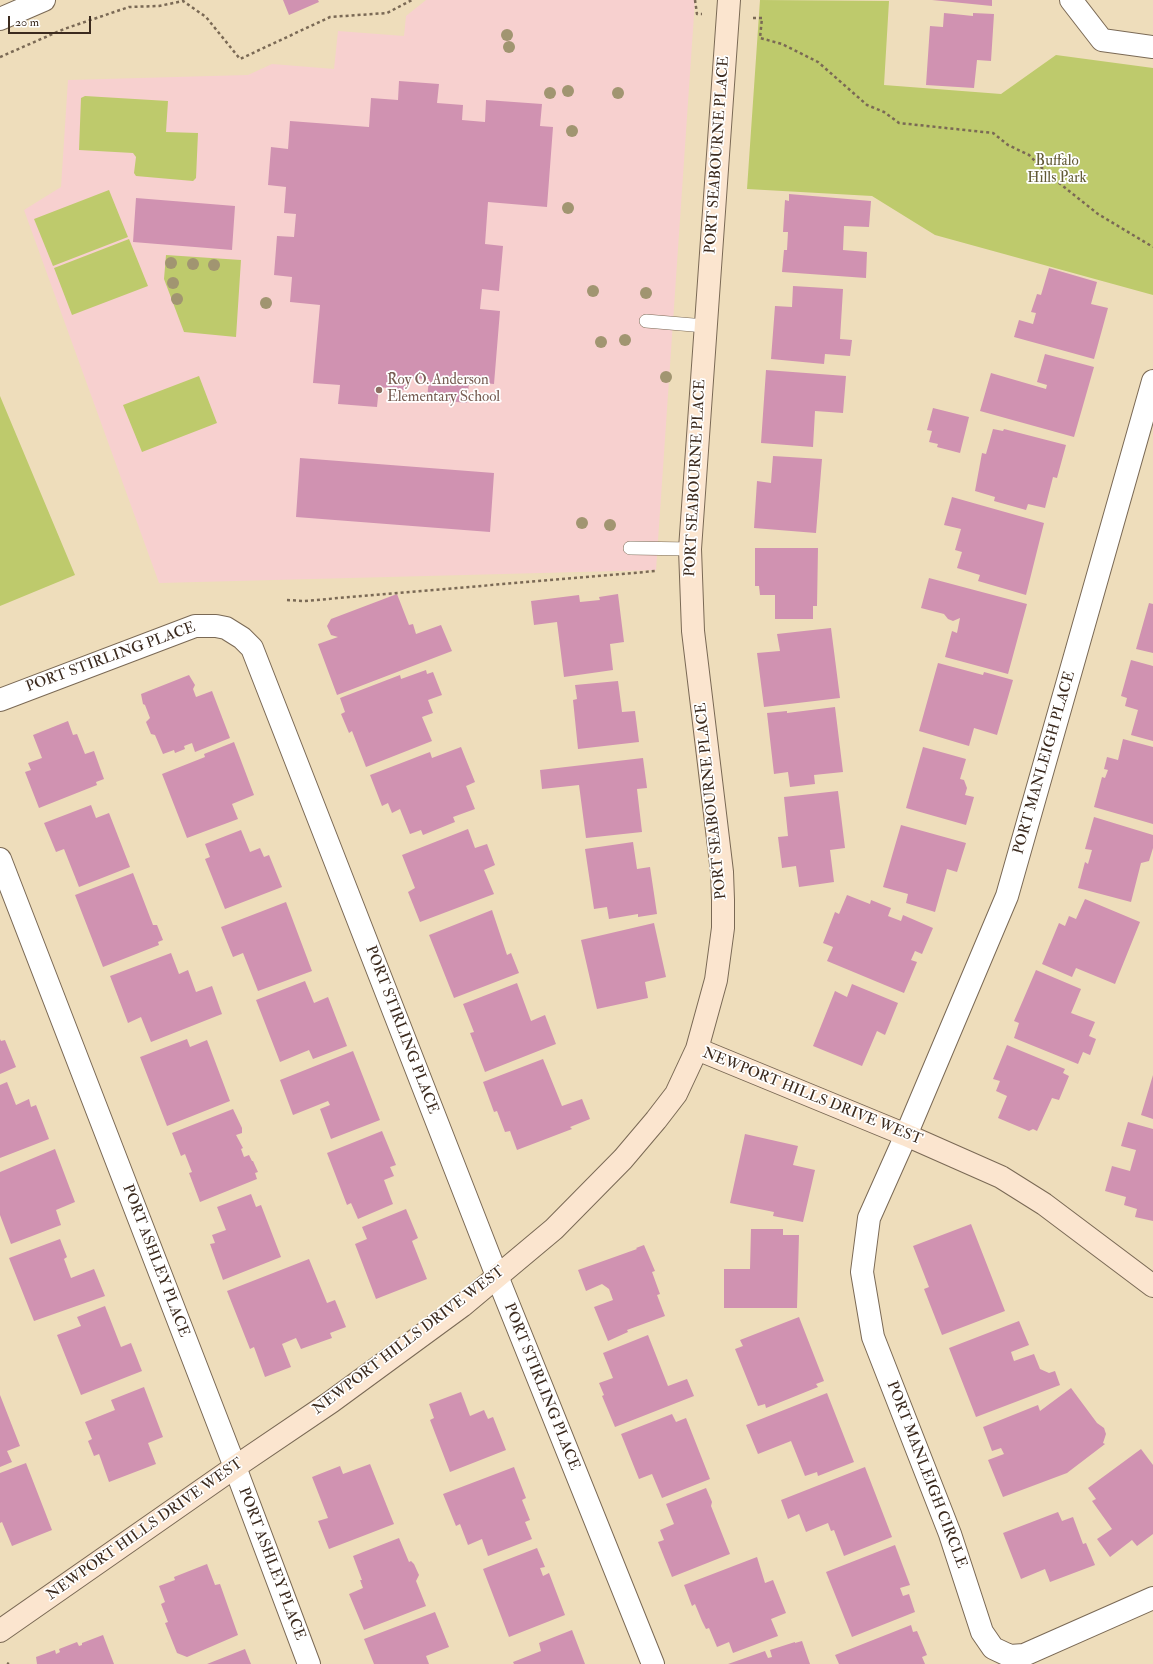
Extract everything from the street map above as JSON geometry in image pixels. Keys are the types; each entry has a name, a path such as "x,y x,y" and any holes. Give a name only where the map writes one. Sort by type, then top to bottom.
{"street":[{"path":"0,19 44,0"},
{"name":"PORT SEABOURNE PLACE","path":"697,1048 716,980 723,928 724,900 722,872 693,631 690,549 729,0"},
{"path":"1071,0 1102,40 1153,47"},
{"name":"PORT MANLEIGH PLACE","path":"906,1135 1007,896 1153,381"},
{"name":"PORT STIRLING PLACE","path":"0,700 195,626 216,626 226,628 242,638 252,648 496,1276 653,1664"},
{"name":"PORT ASHLEY PLACE","path":"0,859 235,1467 309,1664"},
{"name":"NEWPORT HILLS DRIVE WEST","path":"0,1631 235,1467 332,1402 462,1306 554,1229 623,1160 676,1094 697,1048 906,1135 1001,1177 1044,1204 1153,1286"},
{"name":"PORT MANLEIGH CIRCLE","path":"906,1135 869,1218 862,1272 873,1337 950,1534 982,1632 994,1648 1010,1656 1024,1654 1153,1598"}],"lane":[{"path":"646,321 705,326"},
{"path":"630,548 690,549"}],"path":[{"path":"0,57 64,29 129,7 160,6 183,1 206,17 240,59 330,17 387,13 412,0"},
{"path":"695,0 697,14 702,14"},
{"path":"762,18 760,38 782,44 818,62 867,105 884,112 899,123 993,133 1008,145 1028,155 1049,175 1098,214 1153,247"},
{"path":"287,600 304,601 657,571"}],"shaded area":[{"name":"Roy O. Anderson Elementary School","path":"426,0 695,0 656,570 159,583 24,210 61,187 68,80 248,75 272,64 334,69 338,31 404,36 406,16"}],"green space":[{"name":"Buffalo Hills Park","path":"760,0 889,1 884,85 1001,94 1056,55 1153,68 1153,295 935,235 872,196 747,189"},
{"path":"85,96 168,101 166,132 198,133 196,178 193,181 136,176 134,173 136,157 133,153 79,150 81,98"},
{"path":"109,190 128,237 53,266 34,219"},
{"path":"129,239 148,286 72,315 54,268"},
{"path":"166,255 241,260 236,337 184,332 164,279"},
{"path":"199,376 217,423 142,452 123,405"},
{"path":"0,396 75,575 0,606"}],"building":[{"path":"283,0 318,0 319,2 289,15"},
{"path":"932,0 992,0 992,6"},
{"path":"944,13 973,16 973,13 994,14 991,61 977,60 974,88 926,85 930,26 943,27"},
{"path":"399,81 439,84 437,103 463,105 462,120 485,122 486,100 542,104 540,126 553,127 547,207 488,202 485,244 503,246 499,291 482,289 480,309 500,311 494,384 469,382 467,403 427,399 429,379 406,378 405,390 379,387 377,407 338,404 340,385 313,383 320,305 290,302 292,277 274,275 277,236 294,237 296,214 284,213 286,187 268,185 271,147 288,149 290,121 369,127 371,98 398,100"},
{"path":"789,194 871,201 869,227 844,226 843,250 867,252 866,278 782,272 784,250 787,250 788,232 783,232 785,200 789,201"},
{"path":"136,198 235,206 232,250 133,242"},
{"path":"1049,268 1097,282 1091,304 1108,308 1094,359 1014,337 1019,320 1033,324 1036,313 1031,312 1037,294 1041,295"},
{"path":"793,286 843,289 840,339 852,340 850,356 825,354 824,364 771,359 775,306 792,307"},
{"path":"1045,354 1094,367 1074,437 980,411 991,373 1046,389 1047,385 1037,382"},
{"path":"766,370 846,376 843,413 815,411 813,447 761,443"},
{"path":"933,408 969,417 960,453 937,447 938,444 929,442 932,431 927,430"},
{"path":"993,429 1003,431 1004,429 1066,445 1057,478 1053,477 1045,508 1028,504 1026,510 994,501 995,497 975,491 982,453 986,454"},
{"path":"773,456 822,459 816,533 754,528 757,481 771,483"},
{"path":"300,458 494,473 490,532 296,517"},
{"path":"952,497 1044,523 1026,595 978,581 980,575 957,568 962,552 955,550 961,529 944,525"},
{"path":"755,548 818,548 817,606 813,606 813,619 775,619 775,595 760,595 759,586 755,586"},
{"path":"929,578 1027,604 1008,674 945,657 952,631 957,633 960,618 953,621 948,619 944,614 921,608"},
{"path":"397,594 409,625 413,624 416,634 441,625 452,651 337,695 318,644 338,637 331,635 327,626 331,619"},
{"path":"618,594 624,642 610,644 613,670 564,677 557,622 534,625 531,601 579,595 580,602 600,600 599,597"},
{"path":"1149,603 1153,604 1153,653 1136,649"},
{"path":"831,628 840,698 764,707 757,653 780,651 777,634"},
{"path":"1131,660 1153,666 1153,741 1131,735 1138,710 1125,706 1127,698 1121,696"},
{"path":"938,663 983,675 984,672 1013,680 997,735 974,728 969,746 919,731"},
{"path":"426,670 427,674 433,672 442,695 428,700 433,713 422,717 432,741 366,767 352,731 349,733 341,714 345,712 340,698 400,675 401,679"},
{"path":"189,675 195,685 193,689 196,697 212,691 230,738 195,752 192,743 184,746 185,749 175,753 174,750 163,754 155,735 151,734 146,722 150,718 145,705 143,704 141,694"},
{"path":"618,681 622,712 635,711 639,742 578,749 573,700 577,699 575,685"},
{"path":"835,707 843,772 814,775 815,784 790,787 788,772 774,774 767,713 787,711 787,713"},
{"path":"68,721 73,735 77,734 85,754 94,751 104,779 96,782 97,785 39,808 25,772 31,770 28,763 42,758 33,735"},
{"path":"1123,739 1153,747 1153,824 1094,807 1102,777 1105,778 1108,770 1104,769 1107,757 1118,760"},
{"path":"234,742 254,795 232,804 238,819 187,838 162,774 205,757 204,754"},
{"path":"461,747 475,782 466,786 475,809 453,817 455,822 423,835 421,830 410,834 400,809 392,813 388,803 382,806 370,775 430,752 432,758"},
{"path":"923,747 966,759 960,779 964,780 967,788 965,795 974,797 966,825 906,808"},
{"path":"643,758 647,788 637,789 642,832 586,838 579,785 542,789 540,770"},
{"path":"838,791 845,848 830,850 834,882 799,887 796,866 782,868 778,837 788,836 784,797"},
{"path":"91,805 96,818 109,813 130,867 79,887 64,849 56,852 44,823"},
{"path":"1094,817 1153,835 1153,848 1149,861 1141,863 1131,902 1078,888 1085,862 1088,864 1092,850 1085,849"},
{"path":"901,825 966,843 957,872 947,869 935,912 906,903 908,894 883,887"},
{"path":"468,829 475,848 487,844 495,865 484,870 494,894 420,922 408,892 415,888 402,855"},
{"path":"241,830 250,852 260,848 264,857 269,855 282,887 225,909 205,859 210,857 205,844"},
{"path":"633,842 637,869 650,867 657,914 638,917 638,914 609,919 607,907 594,909 585,849"},
{"path":"133,873 153,925 157,925 163,940 158,942 159,945 103,967 75,895"},
{"path":"847,895 870,904 871,900 891,908 888,916 901,921 903,915 933,928 922,954 915,951 911,960 917,962 904,993 827,961 833,947 823,943 835,912 839,914"},
{"path":"1085,899 1140,922 1115,984 1076,968 1072,977 1042,964 1059,923 1065,926 1069,916 1076,919"},
{"path":"286,902 312,971 258,991 243,953 233,957 221,927"},
{"path":"492,910 507,955 511,953 519,973 454,998 429,935"},
{"path":"654,923 666,977 645,982 648,998 597,1009 581,940"},
{"path":"171,953 179,974 188,970 196,992 212,986 222,1014 151,1042 141,1017 128,1023 110,976"},
{"path":"1036,970 1081,989 1071,1013 1095,1022 1089,1036 1096,1039 1090,1055 1083,1052 1078,1064 1014,1038 1019,1023 1014,1021"},
{"path":"305,981 314,1003 328,997 347,1046 313,1059 309,1050 280,1062 256,1000"},
{"path":"517,983 531,1021 545,1015 556,1044 485,1072 470,1033 474,1032 463,1004"},
{"path":"852,984 898,1003 885,1035 877,1031 862,1066 813,1046 835,991 847,997"},
{"path":"0,1039 1,1041 5,1040 16,1067 0,1074"},
{"path":"187,1039 190,1047 207,1040 230,1101 167,1126 140,1057"},
{"path":"1007,1045 1065,1069 1063,1073 1069,1076 1059,1100 1052,1098 1037,1131 1033,1129 1029,1131 998,1118 1007,1096 996,1091 1000,1081 993,1079"},
{"path":"353,1051 380,1120 331,1139 320,1109 330,1105 328,1101 293,1115 280,1080"},
{"path":"543,1059 562,1106 582,1099 590,1119 570,1127 572,1129 517,1150 510,1131 505,1132 497,1111 494,1112 483,1082"},
{"path":"1153,1075 1153,1119 1141,1115"},
{"path":"7,1082 16,1105 29,1099 31,1107 36,1105 49,1139 0,1158 0,1085"},
{"path":"233,1109 242,1128 242,1133 236,1135 243,1148 241,1149 244,1157 249,1155 253,1161 258,1172 255,1173 257,1179 200,1202 189,1173 192,1172 185,1154 181,1156 172,1133"},
{"path":"1128,1122 1153,1129 1153,1221 1135,1217 1137,1209 1124,1205 1126,1197 1105,1191 1112,1166 1130,1171 1136,1150 1121,1146"},
{"path":"382,1131 396,1165 390,1167 394,1176 384,1180 393,1204 358,1219 351,1203 347,1205 327,1153"},
{"path":"745,1134 798,1146 793,1165 815,1170 803,1222 773,1216 774,1212 730,1203"},
{"path":"55,1149 75,1202 56,1210 61,1225 11,1244 0,1215 0,1172"},
{"path":"251,1194 256,1207 261,1205 281,1257 223,1280 210,1244 215,1243 212,1235 226,1230 217,1207"},
{"path":"406,1209 418,1238 412,1241 427,1279 376,1299 355,1244 367,1239 362,1227"},
{"path":"971,1224 1005,1311 942,1335 924,1289 929,1287 913,1246"},
{"path":"751,1229 783,1229 783,1235 799,1235 797,1308 724,1308 724,1269 750,1269"},
{"path":"60,1239 67,1257 64,1259 71,1278 94,1269 105,1296 34,1321 9,1258"},
{"path":"644,1245 655,1271 652,1272 660,1294 657,1295 665,1316 627,1330 628,1332 608,1341 594,1307 613,1300 609,1289 602,1284 586,1291 578,1270 637,1249 636,1248"},
{"path":"309,1259 327,1303 335,1300 346,1327 330,1333 332,1338 301,1349 296,1338 282,1344 291,1367 265,1377 254,1347 250,1349 227,1291"},
{"path":"105,1306 121,1347 131,1343 142,1371 81,1395 57,1335 81,1326 77,1317"},
{"path":"799,1317 824,1381 816,1384 818,1387 766,1408 765,1404 758,1406 735,1349 743,1346 740,1340"},
{"path":"1019,1321 1029,1345 1011,1352 1014,1361 1034,1354 1040,1369 1049,1373 1055,1371 1060,1385 976,1417 949,1348"},
{"path":"648,1335 668,1386 687,1379 694,1396 615,1427 602,1396 604,1395 599,1383 613,1378 603,1353"},
{"path":"144,1387 163,1437 148,1443 156,1464 109,1482 99,1454 94,1456 88,1441 92,1439 85,1422 115,1410 111,1400"},
{"path":"1071,1388 1097,1423 1104,1428 1106,1434 1103,1443 1105,1444 1067,1473 1003,1497 988,1460 1004,1454 1001,1448 992,1451 983,1427 1038,1405 1040,1411"},
{"path":"461,1392 470,1416 484,1410 488,1419 493,1417 506,1450 450,1472 430,1420 434,1418 429,1404"},
{"path":"827,1393 854,1462 818,1476 817,1472 805,1476 791,1441 758,1454 746,1425"},
{"path":"0,1395 20,1446 7,1451 12,1462 0,1467"},
{"path":"672,1414 676,1422 686,1418 710,1479 662,1498 652,1474 639,1479 621,1434"},
{"path":"1141,1449 1153,1465 1153,1534 1137,1546 1132,1540 1110,1557 1097,1539 1112,1529 1092,1501 1096,1499 1088,1488"},
{"path":"26,1463 52,1530 12,1546 2,1522 0,1523 0,1473"},
{"path":"370,1464 394,1524 329,1549 318,1521 328,1518 312,1477 340,1466 343,1474"},
{"path":"514,1467 526,1498 522,1500 530,1520 525,1522 532,1539 488,1556 482,1539 468,1545 460,1524 456,1526 443,1494"},
{"path":"865,1467 892,1537 844,1556 834,1530 831,1531 828,1523 806,1532 799,1514 788,1519 781,1500"},
{"path":"706,1488 712,1502 711,1506 730,1554 672,1577 658,1542 664,1540 660,1530 674,1524 666,1504"},
{"path":"1058,1512 1062,1521 1073,1517 1083,1544 1086,1543 1095,1565 1050,1582 1045,1569 1021,1579 1003,1533"},
{"path":"399,1538 409,1562 411,1561 414,1564 419,1575 416,1581 426,1606 364,1630 349,1594 363,1588 360,1580 362,1580 353,1556"},
{"path":"895,1545 910,1585 900,1588 903,1596 909,1594 915,1612 852,1637 826,1572"},
{"path":"537,1548 545,1567 540,1568 543,1576 549,1573 565,1615 509,1637 483,1569"},
{"path":"757,1557 765,1583 773,1580 786,1613 771,1619 778,1636 733,1653 729,1642 717,1647 709,1628 706,1629 695,1604 692,1606 684,1585"},
{"path":"207,1564 215,1585 220,1584 238,1635 187,1657 177,1653 165,1623 168,1622 161,1604 165,1602 159,1586 175,1580 174,1577"},
{"path":"435,1612 449,1647 426,1656 429,1664 374,1664 364,1639"},
{"path":"911,1625 913,1632 917,1631 927,1655 922,1657 925,1664 839,1664 835,1655"},
{"path":"572,1630 585,1664 514,1664 513,1662 541,1651 539,1643"},
{"path":"103,1635 114,1664 37,1664 36,1657 55,1650 56,1654 60,1652 59,1649 77,1642 79,1646 82,1645 82,1643"},
{"path":"802,1641 810,1664 728,1664 765,1651 768,1658 772,1657 770,1650"},
{"path":"245,1649 251,1664 207,1664"}],"place":[{"name":"Roy O. Anderson Elementary School","path":"379,390"}]}
